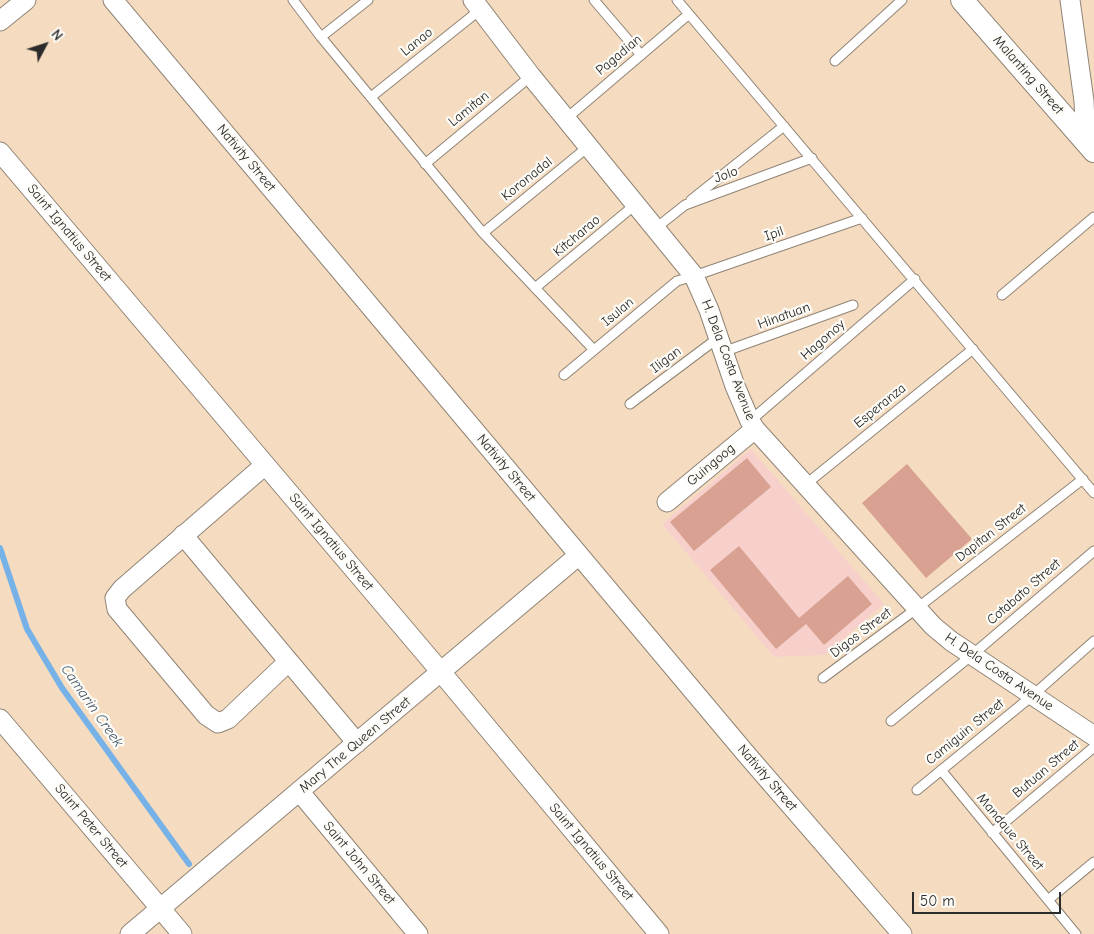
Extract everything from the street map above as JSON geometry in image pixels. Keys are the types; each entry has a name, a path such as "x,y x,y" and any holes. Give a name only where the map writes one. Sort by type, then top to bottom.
{"street":[{"path":"0,21 26,0"},
{"name":"Nativity Street","path":"113,0 754,763 902,934"},
{"name":"Malanting Street","path":"962,0 1090,146"},
{"path":"1070,0 1090,146"},
{"name":"H. Dela Costa Avenue","path":"477,5 531,76 590,146 694,276 752,425 916,609 939,631 1032,696 1094,736"},
{"name":"Saint Ignatius Street","path":"0,152 441,672 659,934"},
{"name":"Guingoog","path":"667,502 752,425"},
{"path":"265,465 122,589 115,598 117,608 199,708 218,723 228,719 288,662"},
{"path":"183,536 357,743"},
{"name":"Mary The Queen Street","path":"130,934 579,555"},
{"name":"Saint Peter Street","path":"0,719 182,934"},
{"name":"Saint John Street","path":"299,791 418,934"}],"lane":[{"path":"293,0 321,37 483,233 594,350"},
{"path":"321,37 368,0"},
{"path":"594,0 641,55"},
{"path":"677,0 915,279 1094,493"},
{"path":"835,61 902,0"},
{"name":"Lanao","path":"370,97 477,5"},
{"name":"Pagadian","path":"567,118 689,14"},
{"name":"Lamitan","path":"425,164 531,76"},
{"path":"685,205 784,126"},
{"name":"Koronadal","path":"483,233 590,146"},
{"name":"Jolo","path":"656,228 685,205 812,158"},
{"name":"Kitcharao","path":"535,288 636,204"},
{"path":"1002,295 1094,217"},
{"name":"Ipil","path":"694,276 862,218"},
{"name":"Isulan","path":"564,376 669,286 677,281 694,276"},
{"name":"Hagonoy","path":"752,425 915,279"},
{"name":"Hinatuan","path":"721,345 853,305"},
{"name":"Iligan","path":"630,404 721,345"},
{"name":"Esperanza","path":"805,485 973,348"},
{"name":"Dapitan Street","path":"916,609 1083,479"},
{"name":"Cotabato Street","path":"891,721 1094,551"},
{"name":"Digos Street","path":"823,678 916,609"},
{"name":"Camiguin Street","path":"917,790 1032,696 1094,641"},
{"name":"Butuan Street","path":"992,833 1094,746"},
{"name":"Mandaue Street","path":"941,770 1076,934"},
{"path":"1048,900 1094,862"}],"shaded area":[{"path":"751,449 884,604 825,655 774,657 662,524"}],"building":[{"path":"747,458 771,487 694,551 670,522"},
{"path":"907,464 972,539 926,578 862,503"},
{"path":"739,546 799,618 848,576 872,604 824,645 806,624 776,649 710,570"}],"waterway":[{"name":"Camarin Creek","path":"0,548 27,629 62,688 189,864"}]}
